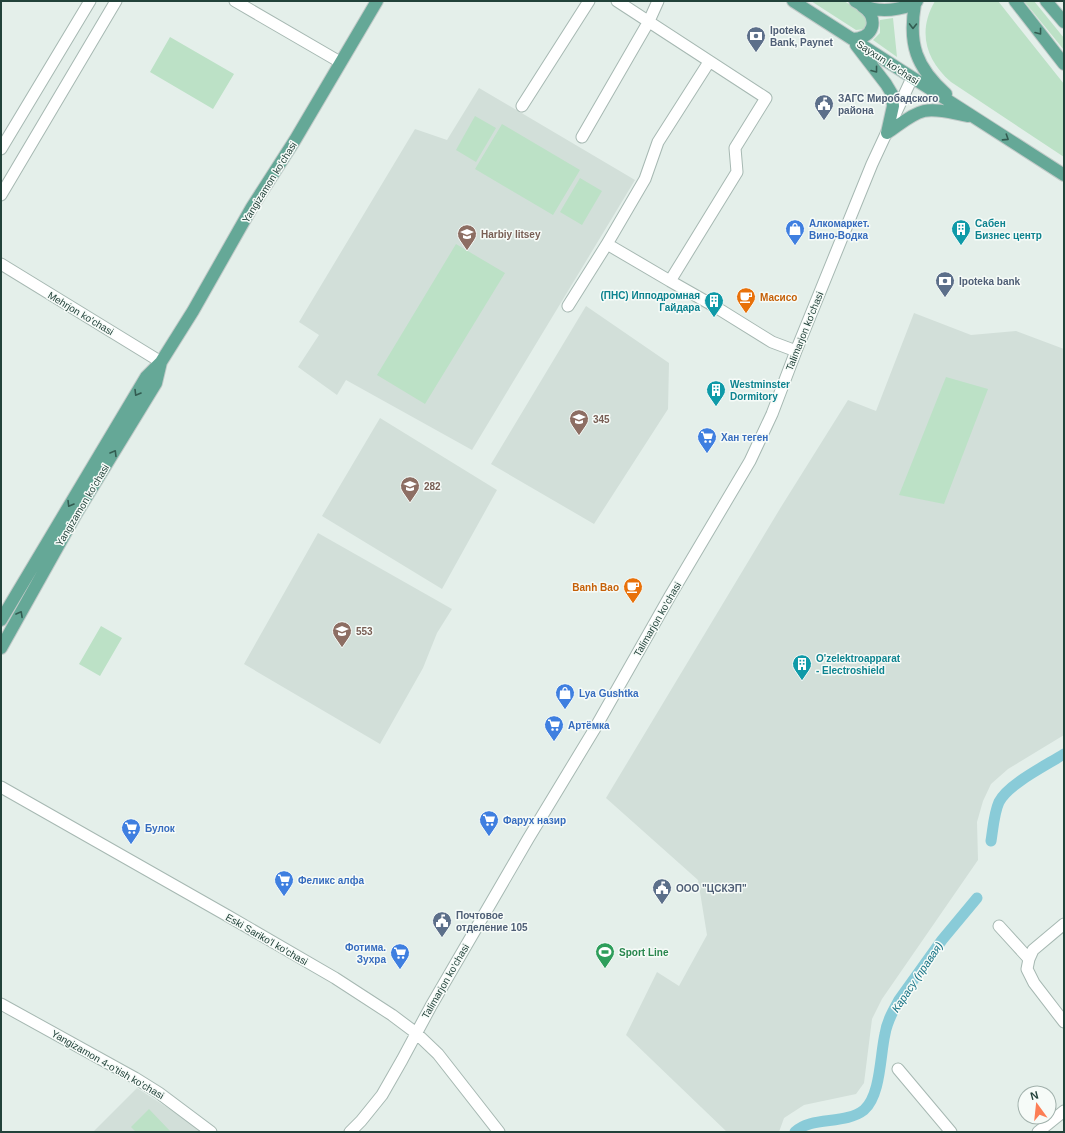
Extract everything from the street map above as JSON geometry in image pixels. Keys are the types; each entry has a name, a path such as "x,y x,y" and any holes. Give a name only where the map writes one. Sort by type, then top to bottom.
{"main road":[{"name":"Yangizamon ko'chasi","path":"1,620 146,377 161,362 193,311 252,207 295,140 377,1"},
{"name":"Sayxun ko'chasi","path":"793,1 1064,175"},
{"path":"1015,1 1064,64"},
{"path":"1046,1 1064,22"},
{"path":"857,3 876,10 884,11 900,9 916,2"},
{"path":"912,78 915,49 913,26 916,2"},
{"path":"852,39 859,39 865,36 872,26 871,14 857,3"},
{"path":"852,39 892,94 893,106 887,133"},
{"path":"915,49 918,58 929,76 942,90 973,117"},
{"path":"887,133 919,113 926,111 934,110 973,117"},
{"name":"Yangizamon ko'chasi","path":"1,648 76,514 156,384 161,362"}],"street":[{"path":"1,149 90,1"},
{"path":"1,195 116,1"},
{"path":"236,1 340,62"},
{"path":"522,106 590,1"},
{"path":"617,1 766,98 735,148 737,172 670,281"},
{"path":"582,137 649,21 658,1"},
{"path":"568,306 607,244 645,179 658,142 709,62"},
{"name":"Talimarjon ko'chasi","path":"350,1132 382,1095 528,839 611,700 670,596 744,471 767,425 872,164 912,78"},
{"path":"607,244 714,306 772,342 796,351"},
{"name":"Mehrjon ko'chasi","path":"1,264 161,362"},
{"name":"Eski Sariko'l ko'chasi","path":"1,787 191,894 335,978 386,1011 416,1033 438,1054 499,1132"},
{"path":"1064,924 1033,950 1029,958 1027,969 1034,984 1064,1022"},
{"path":"999,926 1029,958"},
{"name":"Yangizamon 4-o'tish ko'chasi","path":"1,1004 135,1078 159,1093 211,1132"},
{"path":"898,1069 951,1132"},
{"path":"1041,1131 1064,1111"}],"shaded area":[{"name":"Harbiy litsey","path":"479,88 635,180 472,450 346,380 337,395 298,367 319,335 299,322 415,129 447,140"},
{"name":"345","path":"586,306 669,363 668,409 594,524 491,464"},
{"path":"914,313 971,335 1016,331 1064,349 1064,735 1008,769 991,784 983,801 977,822 978,860 882,999 872,1019 864,1083 856,1094 804,1105 784,1118 779,1132 727,1132 626,1035 657,972 679,986 707,935 698,880 606,798 781,507 848,400 876,411"},
{"name":"282","path":"380,418 497,490 442,589 322,516"},
{"name":"553","path":"318,533 452,609 437,633 423,668 380,744 244,664"},
{"path":"137,1088 193,1124 200,1132 93,1132"}],"green space":[{"path":"811,1 844,1 867,15 868,21 865,29 856,30"},
{"path":"935,1 998,1 1064,84 1064,157 951,82 942,73 930,55 927,45 926,24 929,12"},
{"path":"1024,1 1034,1 1064,38 1064,50"},
{"path":"893,18 897,57 873,40 880,33 880,20"},
{"path":"170,37 234,74 213,109 150,72"},
{"path":"475,116 496,128 476,162 456,150"},
{"path":"502,124 580,170 553,215 475,169"},
{"path":"580,178 602,191 582,225 560,212"},
{"path":"456,244 505,273 425,404 377,375"},
{"path":"946,377 988,389 944,504 899,495"},
{"path":"101,626 122,638 100,676 79,664"},
{"path":"149,1109 171,1132 136,1132 131,1127"}],"waterway":[{"name":"Карасу (правая)","path":"991,841 996,811 999,802 1004,795 1011,788 1038,769 1064,754"},
{"name":"Карасу (правая)","path":"795,1132 810,1124 847,1118 856,1115 864,1110 870,1103 877,1085 886,1029 899,1000 942,940 977,898"}],"place":[{"name":"Ipoteka Bank, Paynet","path":"756,53"},
{"name":"ЗАГС Миробадского района","path":"824,121"},
{"name":"Алкомаркет. Вино-Водка","path":"795,246"},
{"name":"Сабен Бизнес центр","path":"961,246"},
{"name":"Harbiy litsey","path":"467,251"},
{"name":"Ipoteka bank","path":"945,298"},
{"name":"Масисо","path":"746,314"},
{"name":"(ПНС) Ипподромная Гайдара","path":"714,318"},
{"name":"Westminster Dormitory","path":"716,407"},
{"name":"345","path":"579,436"},
{"name":"Хан теген","path":"707,454"},
{"name":"282","path":"410,503"},
{"name":"Banh Bao","path":"633,604"},
{"name":"553","path":"342,648"},
{"name":"O'zelektroapparat - Electroshield","path":"802,681"},
{"name":"Lya Gushtka","path":"565,710"},
{"name":"Артёмка","path":"554,742"},
{"name":"Фарух назир","path":"489,837"},
{"name":"Булок","path":"131,845"},
{"name":"Феликс алфа","path":"284,897"},
{"name":"ООО \"ЦСКЭП\"","path":"662,905"},
{"name":"Почтовое отделение 105","path":"442,938"},
{"name":"Sport Line","path":"605,969"},
{"name":"Фотима. Зухра","path":"400,970"}]}
